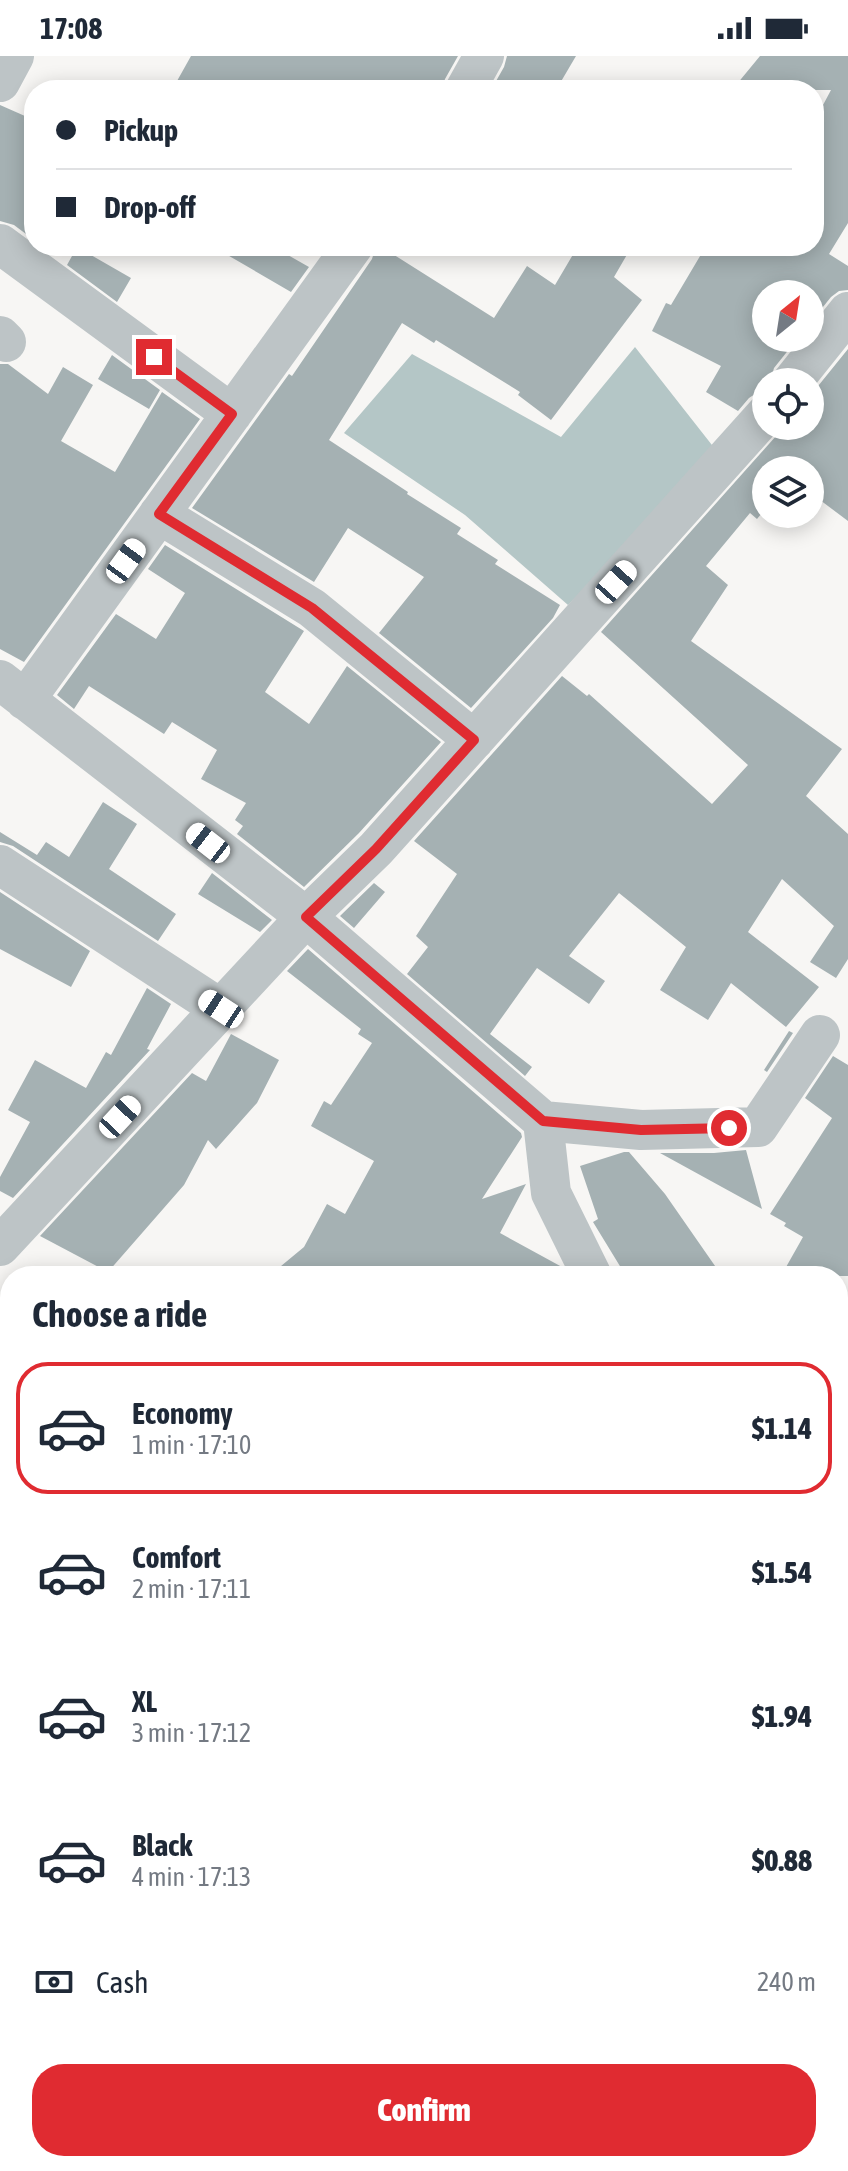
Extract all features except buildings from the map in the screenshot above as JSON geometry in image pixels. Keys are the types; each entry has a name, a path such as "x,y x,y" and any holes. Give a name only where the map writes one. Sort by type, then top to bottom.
{"street":[{"path":"0,82 14,56"},
{"path":"471,80 484,56"},
{"path":"0,244 232,414"},
{"path":"346,256 159,514 12,690 306,917 543,1121 641,1130 758,1127 820,1035"},
{"path":"803,368 848,312"},
{"path":"0,1246 306,917 376,849 752,430"},
{"path":"159,514 312,608 474,740"},
{"path":"0,865 221,1009"},
{"path":"543,1121 551,1193 587,1266"}],"shaded area":[{"path":"635,347 719,454 568,605 465,515 344,433 412,354 561,437"}],"route":[{"path":"154,357 232,414 159,514 312,608 474,740 376,849 306,917 543,1121 641,1130 729,1128"}]}
